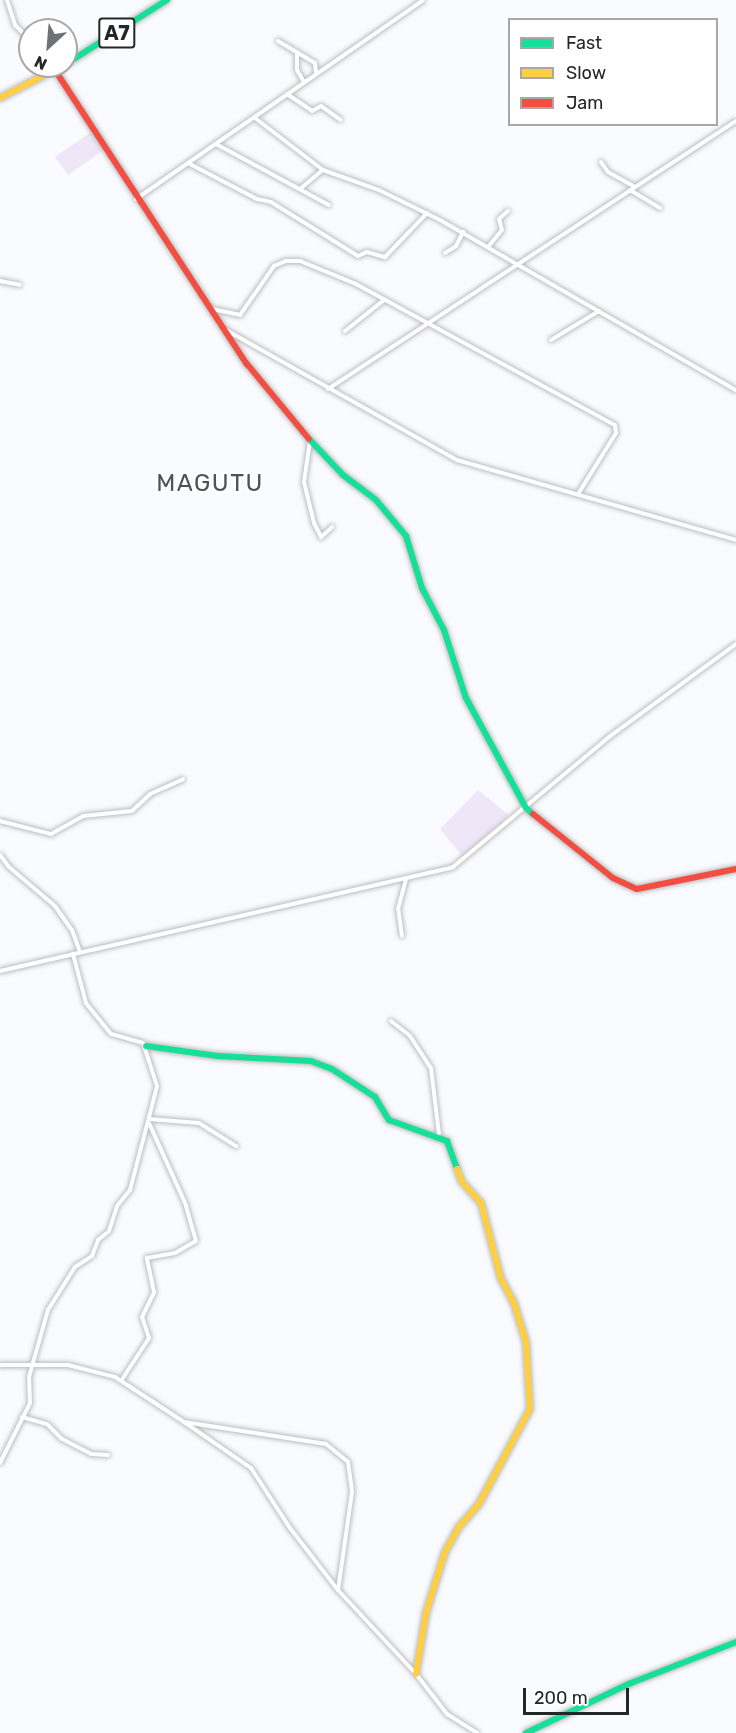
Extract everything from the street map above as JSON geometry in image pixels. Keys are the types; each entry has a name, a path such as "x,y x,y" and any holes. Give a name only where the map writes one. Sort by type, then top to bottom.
{"main road":[{"name":"A7","path":"78,56 165,1"},
{"name":"A7","path":"0,98 40,78"},
{"path":"60,78 136,199 247,364 310,441 343,475 376,500 406,536 422,588 444,630 466,698 526,808 613,878 637,889 736,869"},
{"path":"146,1046 217,1056 311,1061 366,1090 389,1120 439,1135 447,1142 462,1182 481,1203 492,1235 501,1279 514,1303 526,1342 530,1404 479,1504 459,1527 445,1552 426,1613 416,1674"},
{"path":"526,1733 618,1688 736,1642"}],"street":[{"path":"7,0 18,28"},
{"path":"136,199 423,0"},
{"path":"278,41 315,63 316,74"},
{"path":"297,52 296,67 304,82"},
{"path":"287,94 312,111 321,106 341,120"},
{"path":"255,118 323,170 427,213 463,232 736,390"},
{"path":"328,389 736,121"},
{"path":"216,144 329,205"},
{"path":"601,162 608,172 636,187"},
{"path":"187,163 258,199 271,202 358,256 367,252 385,257 427,213"},
{"path":"300,189 323,170"},
{"path":"630,190 660,208"},
{"path":"488,247 502,230 499,219 508,211"},
{"path":"445,253 456,246 463,232"},
{"path":"212,309 240,315 274,266 294,260 341,276 425,324 615,425 616,433 578,494"},
{"path":"0,281 20,285"},
{"path":"345,331 384,300"},
{"path":"551,340 599,311"},
{"path":"225,330 444,455 736,540"},
{"path":"310,441 304,482 314,523 321,537 332,527"},
{"path":"0,971 406,880 459,865 609,737 736,644"},
{"path":"0,821 51,834 83,816 132,812 150,794 183,779"},
{"path":"0,855 9,867 55,906 72,930 80,952"},
{"path":"402,936 398,909 406,880"},
{"path":"0,1463 32,1395 32,1365 48,1310 75,1267 92,1256 98,1240 109,1231 117,1206 130,1190 149,1121 157,1081 146,1046 105,1029 81,993 73,954"},
{"path":"391,1021 411,1036 431,1068 439,1135"},
{"path":"149,1121 199,1123 236,1146"},
{"path":"121,1381 149,1338 142,1317 154,1292 147,1257 175,1253 196,1241 186,1205 149,1121"},
{"path":"0,1365 68,1365 121,1381 252,1468 290,1528 338,1590 416,1674 447,1714 477,1733"},
{"path":"22,1417 47,1424 62,1439 91,1454 108,1455"},
{"path":"184,1422 304,1438 326,1444 348,1462 352,1492 338,1590"}],"shaded area":[{"path":"91,132 104,150 68,175 55,157"},
{"path":"478,790 509,815 463,857 440,829"}],"traffic: fast":[{"path":"78,56 167,0"},
{"path":"309,439 343,475 376,500 406,536 422,588 444,630 466,698 526,808 533,814"},
{"path":"146,1046 217,1056 311,1061 332,1069 375,1097 389,1120 447,1141 457,1169"},
{"path":"526,1733 631,1683 736,1642"}],"traffic: slow":[{"path":"0,98 39,78"},
{"path":"416,1674 426,1613 445,1552 459,1527 479,1504 530,1409 526,1342 514,1303 501,1279 481,1203 462,1182 457,1169"}],"traffic: jam":[{"path":"60,78 247,364 309,439"},
{"path":"533,814 613,878 637,889 736,869"}],"district":[{"name":"MAGUTU","path":"210,484"}]}
